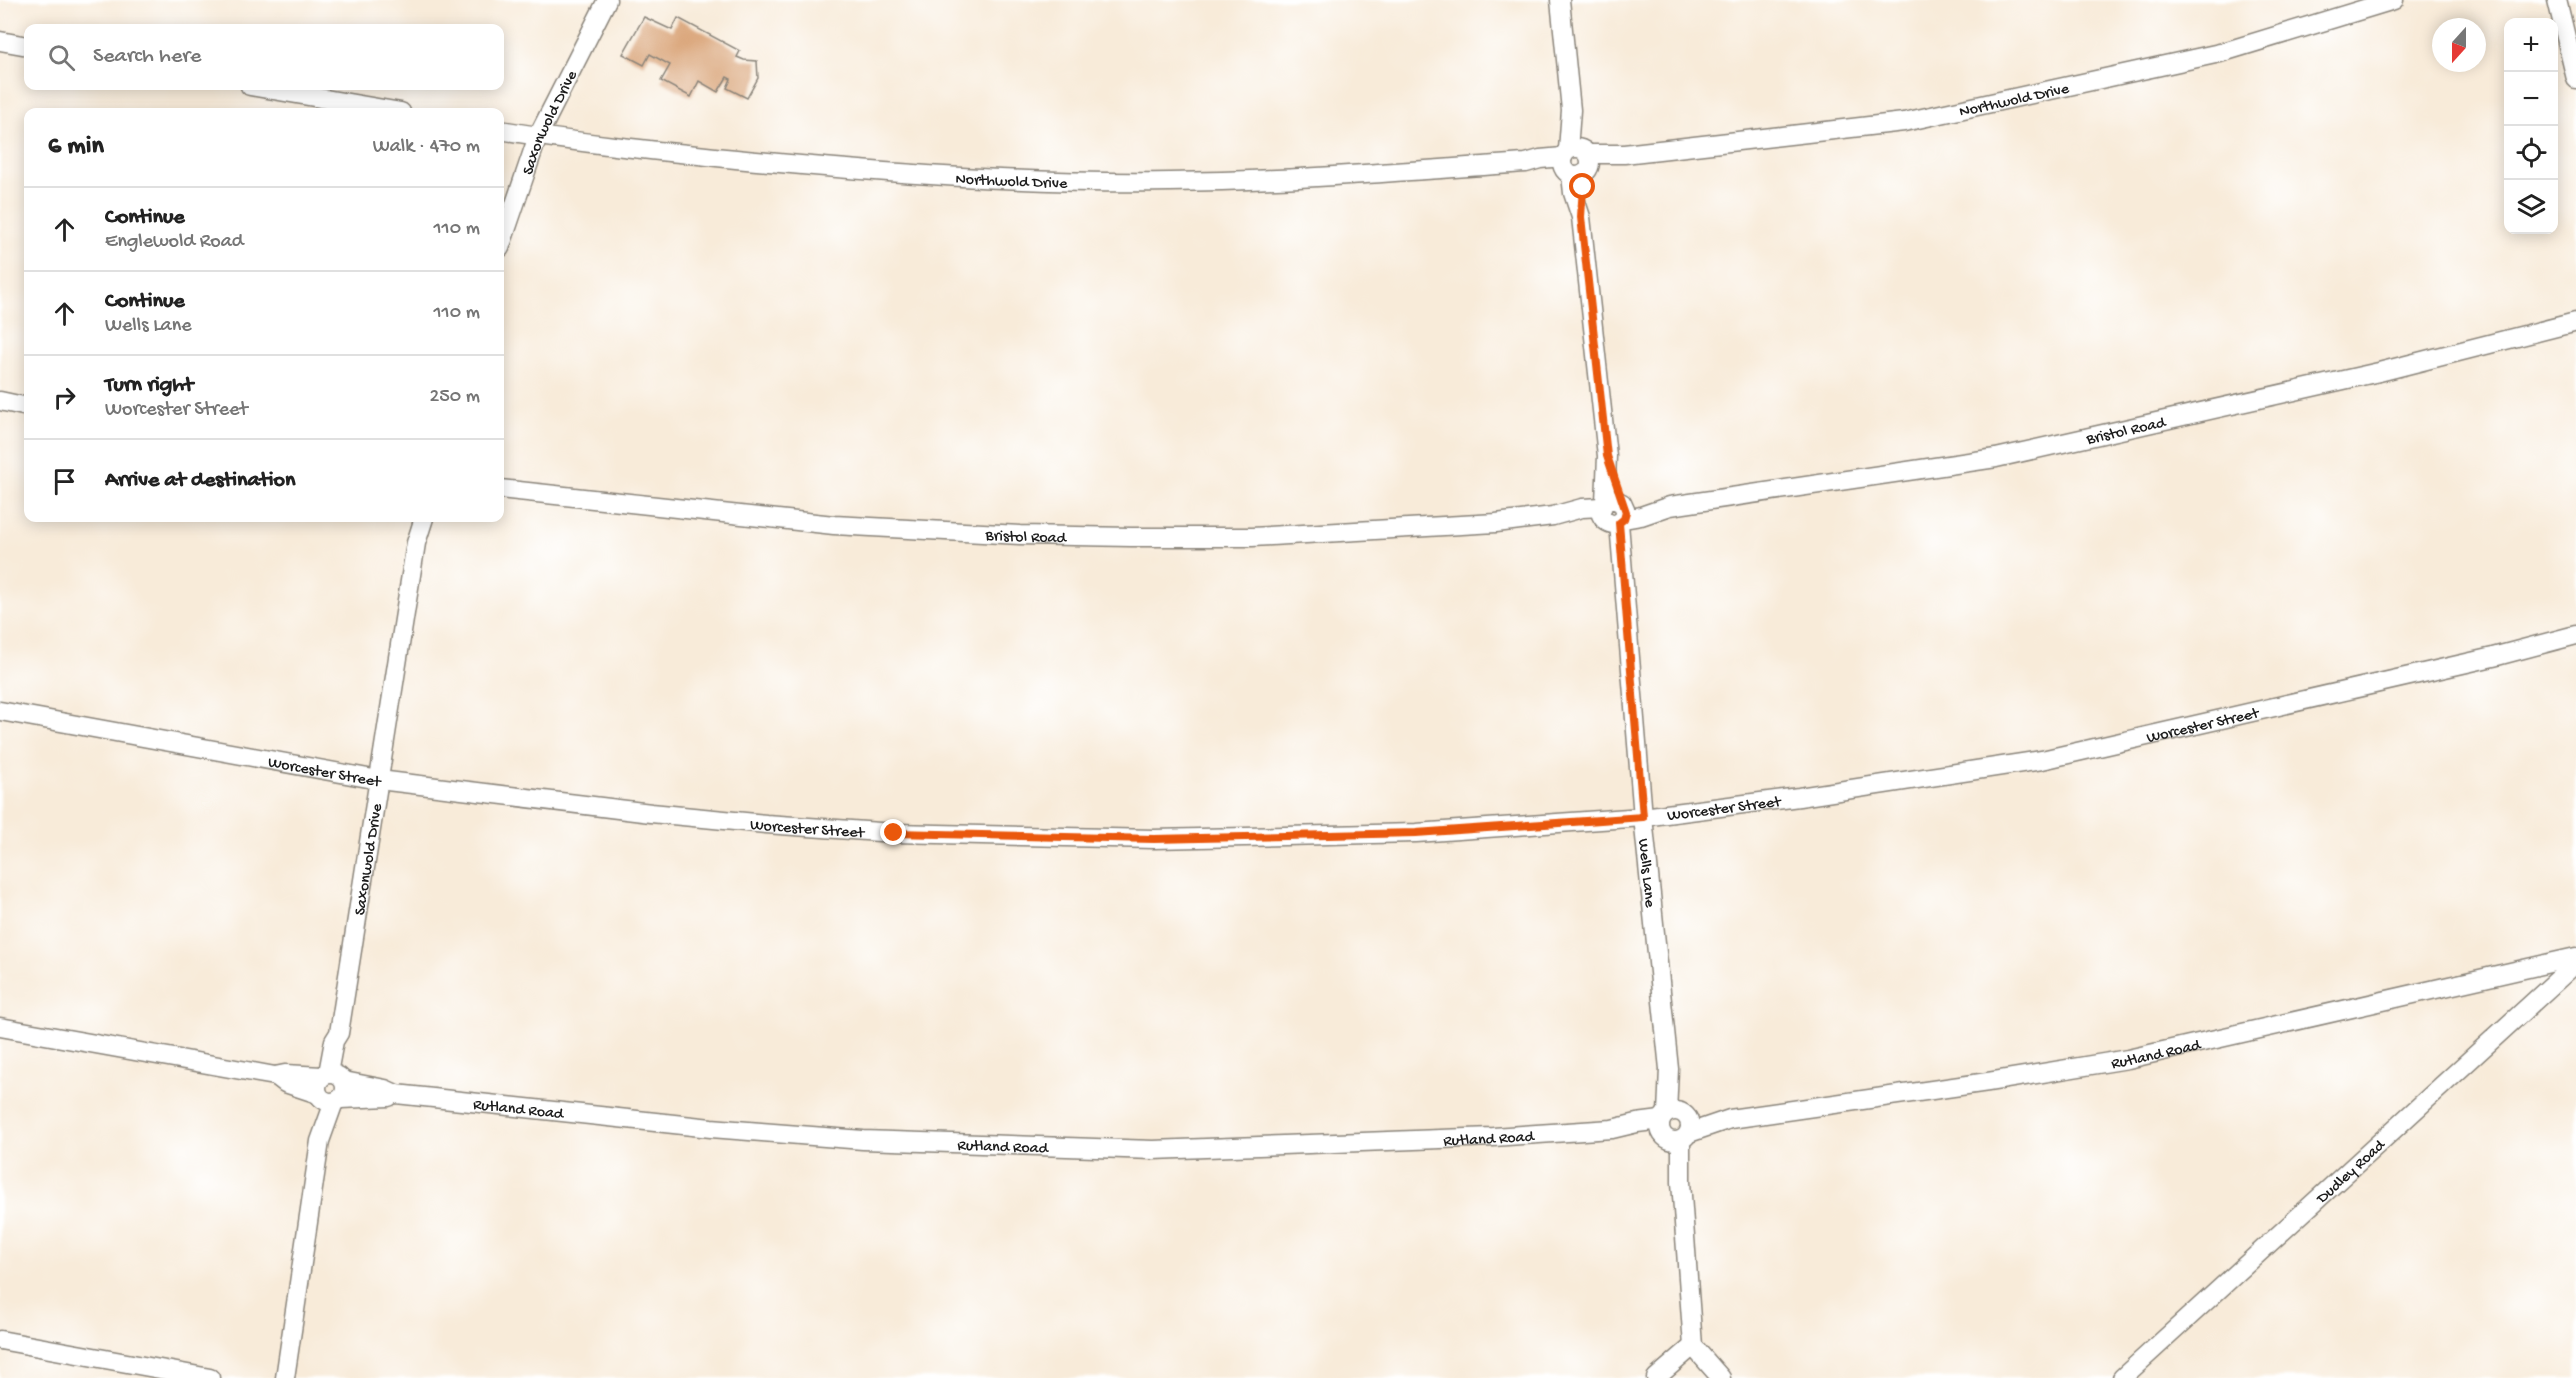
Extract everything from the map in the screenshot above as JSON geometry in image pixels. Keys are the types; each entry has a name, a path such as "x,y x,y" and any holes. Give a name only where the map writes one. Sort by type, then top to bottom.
{"street":[{"name":"Saxonwold Drive","path":"504,236 538,136 607,0"},
{"name":"Wells Lane","path":"1560,0 1571,110 1578,125 1576,162 1581,217 1621,569 1643,817 1681,1182 1693,1346"},
{"name":"Northwold Drive","path":"504,131 817,167 965,177 1083,181 1250,180 1526,163 1540,159 1576,162 1624,154 1904,122 2220,53 2394,0"},
{"path":"2557,0 2576,80"},
{"path":"0,41 24,45"},
{"path":"273,90 378,108"},
{"name":"Bristol Road","path":"504,489 834,525 1020,535 1252,537 1496,523 1553,516 1576,510 1613,513 1654,504 1670,506 1874,478 2007,456 2379,372 2576,322"},
{"path":"0,401 24,406"},
{"name":"Saxonwold Drive","path":"414,522 416,543"},
{"name":"Saxonwold Drive","path":"285,1378 320,1141 318,1130 331,1088 334,1041 339,1033 416,543 423,522"},
{"name":"Worcester Street","path":"0,711 379,780 651,813 894,833 1154,839 1416,833 1643,817 1799,797 2042,760 2471,662 2576,635"},
{"name":"Rutland Road","path":"0,1027 276,1076 285,1083 331,1088 385,1089 396,1094 711,1128 863,1140 1141,1150 1493,1137 1612,1129 1637,1133 1976,1084 2128,1059 2576,957"},
{"name":"Dudley Road","path":"2122,1378 2576,963"},
{"path":"0,1340 210,1378"},
{"path":"1656,1378 1693,1346 1722,1378"}],"building":[{"path":"644,17 672,30 678,18 740,51 737,57 757,61 758,78 747,98 727,88 731,79 727,77 718,92 699,81 691,97 661,81 670,65 650,54 644,65 623,54"}],"route":[{"path":"894,833 1154,839 1416,833 1643,817 1621,569 1622,547 1619,523 1624,519 1626,512 1607,456 1581,217 1583,187"}]}
